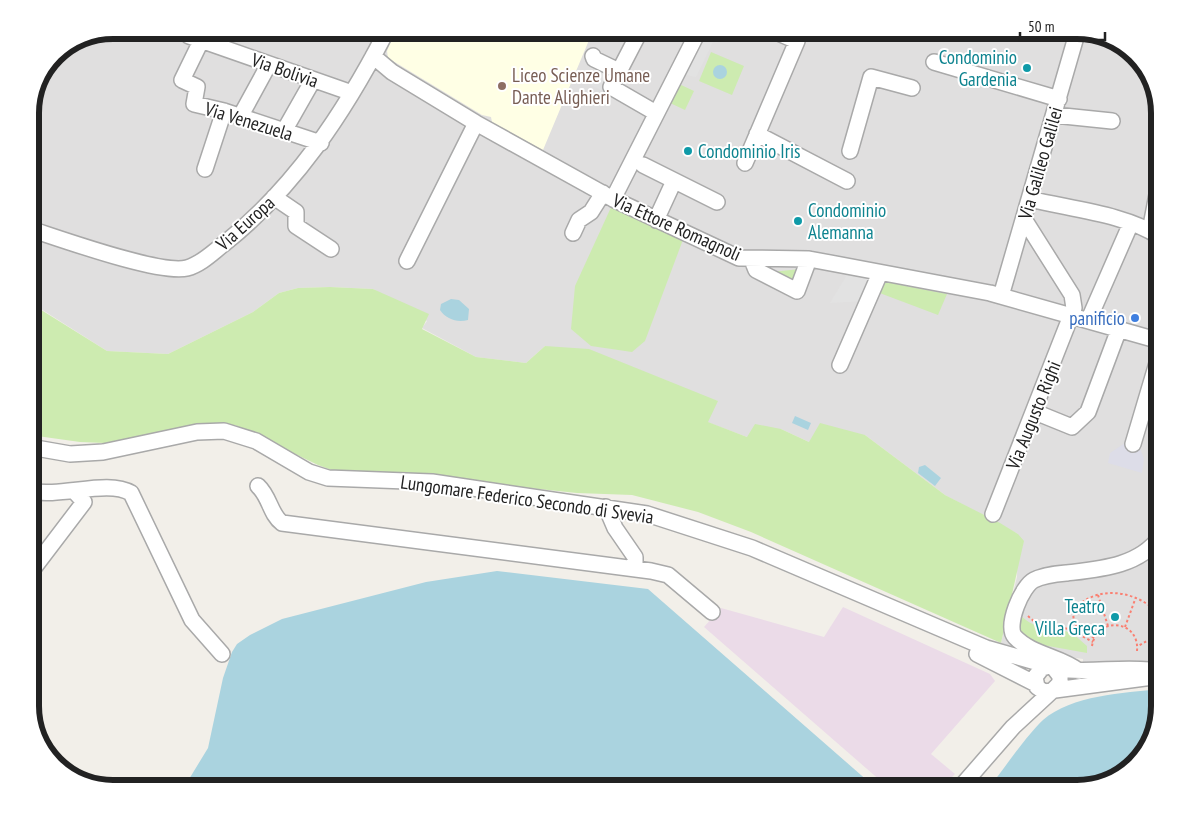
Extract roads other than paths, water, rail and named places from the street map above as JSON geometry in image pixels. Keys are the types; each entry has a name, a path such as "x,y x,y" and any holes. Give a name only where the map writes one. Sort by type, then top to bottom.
{"street":[{"name":"Via Venezuela","path":"195,39 182,80 197,87 194,104 224,111 321,142"},
{"name":"Via Bolivia","path":"198,39 352,94"},
{"name":"Via Europa","path":"39,233 162,268 186,268 199,262 248,224 321,142 352,94 382,39"},
{"path":"636,39 611,87 656,113"},
{"path":"573,233 579,220 592,212 608,196 656,113 694,39"},
{"path":"745,163 797,41 792,39"},
{"name":"Via Galileo Galilei","path":"1001,296 1075,39"},
{"name":"Via Ettore Romagnoli","path":"373,56 392,72 476,123 608,196 725,253 752,260 809,259 1001,296 1151,338"},
{"path":"593,56 594,59 619,72"},
{"path":"934,62 1059,98"},
{"path":"240,117 269,64"},
{"path":"850,151 871,77 912,88"},
{"path":"284,131 313,80"},
{"path":"205,169 224,111"},
{"path":"1054,114 1112,121"},
{"path":"407,261 476,123"},
{"path":"757,134 847,181"},
{"path":"643,165 717,202"},
{"path":"656,220 674,181"},
{"path":"274,197 296,212 296,226 331,249"},
{"path":"1030,200 1131,223 1151,232"},
{"path":"1024,219 1072,295 1074,308 1072,315"},
{"path":"1089,320 1131,223"},
{"path":"752,260 756,270 797,291 809,259"},
{"path":"840,365 880,273"},
{"name":"Via Augusto Righi","path":"993,514 1072,315"},
{"path":"1035,412 1072,427 1088,412 1118,329"},
{"path":"1133,444 1151,383"},
{"name":"Lungomare Federico Secondo di Svevia","path":"39,451 70,454 103,452 198,432 224,431 256,441 309,472 328,478 432,482 647,514 752,548 986,648 1052,668 1079,671 1122,667 1151,670"},
{"path":"258,486 266,494 275,518 282,523 635,569 668,575 712,612"},
{"path":"39,493 75,492 110,487 120,488 131,493 192,620 222,654"},
{"path":"39,561 84,502 75,492"},
{"path":"606,507 615,528 635,557 635,569"},
{"name":"Lungomare Federico Secondo di Svevia","path":"706,534 1008,668 1045,688"},
{"path":"1079,671 1062,659 1035,651 1014,636 1011,628 1013,616 1022,593 1032,581 1046,575 1091,570 1128,561 1151,549"},
{"path":"967,780 1013,726 1029,698 1060,680 1052,668 1042,668 1036,673 1045,688"},
{"path":"1045,688 1151,677"}],"water":[{"path":"720,65 725,67 727,72 725,77 720,79 715,77 713,72 715,67"},
{"path":"451,299 459,300 469,309 468,320 456,321 442,313 440,310 441,304"},
{"path":"795,416 811,423 808,430 792,423"},
{"path":"925,465 941,478 935,486 918,473 919,467"},
{"path":"497,571 648,589 867,780 188,780 208,748 223,678 232,652 237,644 250,635 282,619 426,582"},
{"path":"1151,690 1151,716 1146,734 1139,747 1126,762 1105,775 1087,780 995,780 1029,735 1043,720 1068,705 1114,694"}],"place":[{"name":"Condominio Gardenia","path":"1027,68"},
{"name":"Liceo Scienze Umane Dante Alighieri","path":"502,86"},
{"name":"Condominio Iris","path":"688,151"},
{"name":"Condominio Alemanna","path":"798,221"},
{"name":"panificio","path":"1135,318"},
{"name":"Teatro Villa Greca","path":"1115,617"}]}
